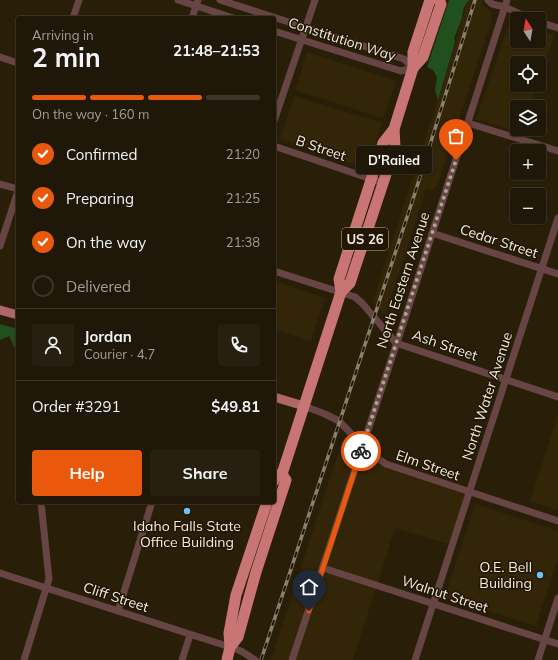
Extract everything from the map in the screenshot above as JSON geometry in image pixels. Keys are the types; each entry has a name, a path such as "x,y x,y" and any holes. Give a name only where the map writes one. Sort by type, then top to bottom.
{"highway":[{"name":"US 26","path":"341,292 350,283 395,146 394,129 413,68 413,52 430,0"},
{"name":"US 26","path":"413,68 423,57 441,4 440,0"},
{"name":"US 26","path":"304,406 341,292 339,279 383,143 394,129"},
{"path":"226,646 238,637 256,572 286,480 278,477 304,406"},
{"path":"227,660 226,646 236,595 266,504"}],"main road":[{"path":"0,310 16,314"},
{"path":"276,398 304,406"}],"street":[{"path":"74,16 79,0"},
{"path":"178,0 197,3 228,16"},
{"name":"Constitution Way","path":"220,0 269,16"},
{"path":"276,115 315,0"},
{"path":"488,0 492,4 506,4"},
{"path":"500,0 517,12"},
{"path":"193,16 197,3"},
{"name":"North Eastern Avenue","path":"292,660 506,4"},
{"name":"Constitution Way","path":"276,18 404,59 413,68"},
{"path":"546,24 558,28"},
{"name":"Constitution Way","path":"276,32 401,71 413,68"},
{"path":"0,57 16,62"},
{"path":"468,123 558,151"},
{"name":"B Street","path":"276,147 383,183"},
{"path":"0,184 16,189"},
{"path":"0,246 16,196"},
{"name":"North Water Avenue","path":"415,660 558,218"},
{"name":"Cedar Street","path":"432,233 558,274"},
{"name":"Ash Street","path":"276,272 341,292 355,298 362,303 396,343 558,397"},
{"name":"Elm Street","path":"304,406 339,421 376,458 386,464 469,493 558,521"},
{"path":"24,660 47,588 49,576 41,504"},
{"path":"118,611 151,504"},
{"name":"Walnut Street","path":"323,568 558,644"},
{"name":"Cliff Street","path":"0,573 241,651 255,660"},
{"path":"538,660 558,598"},
{"path":"182,660 190,635"}],"shaded area":[{"path":"468,0 483,0 482,4 491,12 492,19 438,184 431,191 426,189 385,316 373,301 438,100"},
{"path":"510,21 510,48 546,48 546,33 554,35 546,59 546,56 510,56 510,92 535,92 532,100 510,100 510,130 476,119"},
{"path":"307,52 396,81 383,118 295,90"},
{"path":"294,96 382,123 367,168 280,139"},
{"path":"276,282 325,298 311,341 276,330"},
{"path":"558,415 558,510 530,501"},
{"path":"343,438 362,445 376,457 469,493 452,545 395,528 353,660 271,660"},
{"path":"475,504 558,531 558,558 536,626 445,597"}],"green space":[{"path":"449,0 469,0 464,7 461,21 454,38 455,42 438,100 435,90 437,77 433,70 427,67"},
{"path":"0,324 16,328 16,350 9,336 0,340"}],"railway":[{"path":"261,660 415,193 475,0"}],"way so far":[{"path":"361,451 456,160"}],"place":[{"name":"D'Railed","path":"456,160"},
{"name":"Idaho Falls State Office Building","path":"187,511"},
{"name":"O.E. Bell Building","path":"540,575"}],"route":[{"path":"309,611 361,451"}]}
